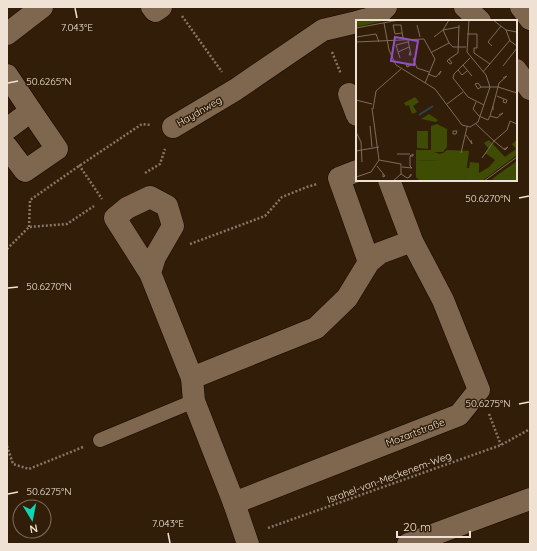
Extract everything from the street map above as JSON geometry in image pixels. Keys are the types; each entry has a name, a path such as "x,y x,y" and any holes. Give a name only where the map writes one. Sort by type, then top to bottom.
{"street":[{"path":"7,34 42,7"},
{"path":"152,7 155,11 171,10"},
{"name":"Haydnweg","path":"362,20 376,17 386,7"},
{"path":"466,7 479,20"},
{"path":"521,7 530,19"},
{"name":"Haydnweg","path":"172,127 235,90 323,30 356,22"},
{"path":"517,71 530,89"},
{"path":"7,75 57,149 25,171 7,147"},
{"path":"349,94 356,112"},
{"path":"7,129 31,111"},
{"path":"348,175 369,262"},
{"path":"389,181 412,241 443,300 479,390"},
{"path":"153,265 173,226 167,206 150,197 127,208 115,218 153,265 192,378 194,401 234,503 248,544"},
{"path":"192,378 316,328 347,298 369,262 380,253 412,241"},
{"name":"Mozartstraße","path":"234,503 459,415 479,390"},
{"path":"408,544 530,500"}],"lane":[{"path":"100,440 194,401"}],"path":[{"path":"171,10 235,90"},
{"path":"323,30 349,94"},
{"name":"Haydnweg","path":"7,249 29,227 30,200 142,124 172,127"},
{"path":"57,149 71,154 115,218"},
{"path":"153,265 265,216 282,197 307,187 348,175"},
{"path":"479,390 501,445"},
{"name":"Israhel-van-Meckenem-Weg","path":"266,529 501,445 530,429"},
{"path":"7,446 13,464 29,469 100,440"}]}
